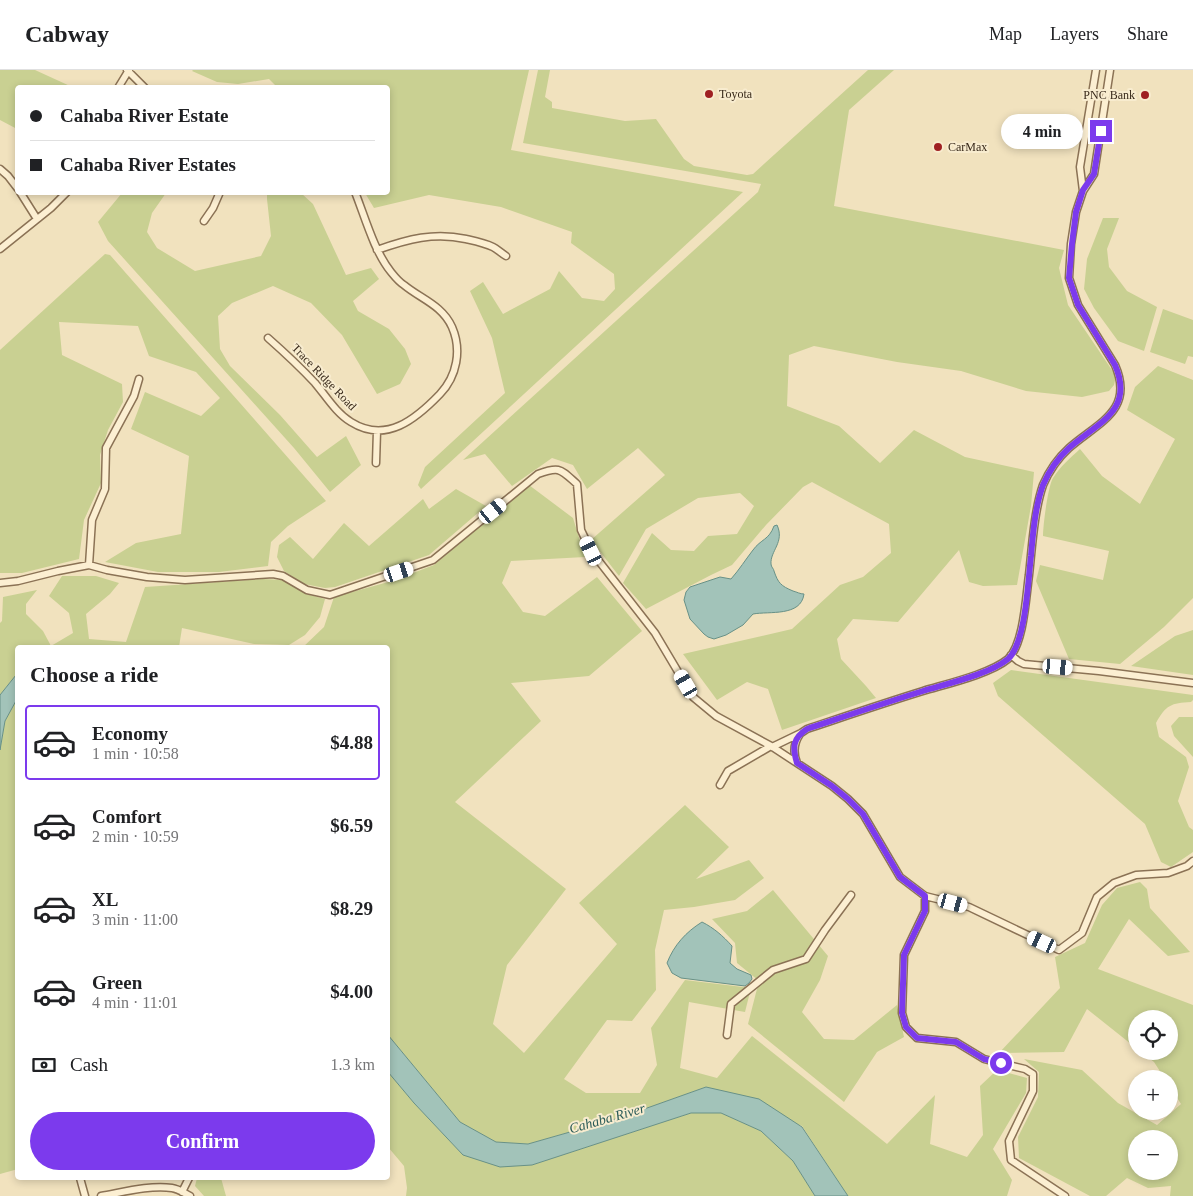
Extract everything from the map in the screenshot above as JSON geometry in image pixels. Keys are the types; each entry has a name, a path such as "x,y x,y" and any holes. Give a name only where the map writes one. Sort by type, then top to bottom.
{"street":[{"path":"120,85 128,70 142,85"},
{"path":"1083,190 1080,167 1096,70"},
{"path":"720,785 728,771 807,729 983,672 1006,660 1017,644 1022,624 1034,532 1043,486 1060,457 1109,415 1118,402 1121,391 1120,376 1115,365 1078,305 1069,278 1075,220 1083,190 1094,174 1110,70"},
{"path":"0,169 15,185"},
{"path":"22,195 37,219"},
{"path":"0,249 64,195"},
{"path":"204,221 219,195"},
{"path":"356,195 383,261 398,280 412,291 432,302 443,313 453,329 457,350 457,359 452,376 436,397 408,422 393,428 377,431 376,463"},
{"path":"377,250 418,237 454,236 492,246 506,256"},
{"name":"Trace Ridge Road","path":"268,338 293,359 340,413 356,425 377,431"},
{"path":"89,565 92,520 105,488 106,448 134,396 139,379"},
{"path":"0,582 18,581 58,570 89,565 107,570 170,580 273,574 283,576 307,590 330,594 433,560 538,474 552,469 563,471 577,484 581,530 591,551 656,632 693,697 716,716 772,746 832,786 848,799 863,814 900,877 925,896 969,907 1059,950 1082,933 1097,897 1114,883 1136,875 1168,873 1188,866 1193,861"},
{"path":"1011,655 1024,664 1099,671 1193,684"},
{"path":"797,763 794,748 800,733"},
{"path":"727,1035 732,1004 773,970 806,959 824,930 851,895"},
{"path":"925,896 925,911 904,955 902,1013 906,1027 917,1038 956,1042 984,1059 1025,1069 1032,1074 1034,1091 1009,1141 1011,1160 1064,1196"},
{"path":"80,1180 84,1196"},
{"path":"182,1192 188,1180"},
{"path":"101,1196 157,1188 172,1188 190,1196"}],"green space":[{"path":"0,70 35,70 68,85 15,85 15,128 0,120"},
{"path":"529,70 511,150 743,192 421,489 418,485 425,467 505,393 492,338 470,291 483,282 503,314 550,289 559,271 582,298 604,301 615,289 614,274 571,243 572,232 501,207 429,195 374,208 366,195 390,195 390,85 275,85 269,79 238,84 217,82 192,71"},
{"path":"538,70 550,70 545,97 552,102 552,108 625,121 656,119 684,159 694,166 747,175 753,174 868,70 894,70 849,110 834,206 1064,250 1059,268 1068,305 1116,376 1114,385 1109,391 1082,397 1026,391 961,371 897,362 814,346 789,355 787,406 839,426 880,463 914,430 965,457 1034,472 1031,506 1017,585 983,586 969,582 959,550 898,622 853,619 837,639 841,659 876,698 782,730 768,689 747,682 717,700 683,654 792,629 840,585 863,577 891,553 889,524 812,482 803,487 766,525 732,565 646,609 623,583 652,533 671,550 694,551 708,536 737,534 754,506 740,493 698,498 646,529 619,576 591,540 665,475 638,448 587,489 573,465 552,458 512,486 485,454 463,460 758,192 761,184 523,143"},
{"path":"120,195 165,195 152,213 147,232 157,248 195,271 261,256 271,236 267,195 303,195 313,204 346,275 371,268 379,279 353,301 358,311 389,329 405,349 411,364 400,384 377,394 342,335 311,303 273,286 232,303 218,316 220,349 230,366 280,415 317,457 346,436 361,465 330,492 294,448 108,241 98,222"},
{"path":"1103,218 1119,218 1107,249 1109,267 1127,291 1157,307 1144,351 1118,341 1094,308 1084,289 1087,259"},
{"path":"105,254 110,255 326,501 288,526 271,542 268,566 219,572 158,572 105,562 136,543 181,534 189,456 131,429 145,392 201,416 220,398 196,372 149,356 138,326 59,322 62,355 122,384 123,402 108,430 100,455 101,483 84,520 79,559 22,573 0,573 0,350"},
{"path":"1163,309 1193,320 1193,357 1188,356 1185,364 1150,352"},
{"path":"1158,366 1193,380 1193,598 1164,627 1120,664 1069,659 1036,581 1040,565 1103,580 1109,551 1043,536 1051,482 1062,466 1080,449 1102,476 1140,504 1175,439 1127,410 1135,387"},
{"path":"529,485 573,518 585,557 511,561 502,583 523,612 545,616 597,577 642,631 589,676 511,683 541,721 455,802 566,889 507,965 493,1024 524,1053 617,944 579,903 685,805 729,847 696,879 749,860 764,878 735,900 664,910 655,950 656,990 632,1021 607,1020 564,1079 586,1093 640,1093 657,1065 651,1028 685,980 751,988 745,1012 689,1002 680,1068 717,1078 752,1036 887,1144 935,1095 930,1144 967,1157 983,1135 980,1086 997,1070 1027,1078 1026,1093 993,1149 1012,1180 1007,1196 848,1196 802,1126 706,1087 619,1118 528,1144 496,1142 460,1122 390,1037 390,645 305,645 324,627 334,597 392,581 434,565"},
{"path":"456,489 486,506 429,555 335,587 325,588 304,584 284,571 277,557 279,545 290,537 313,559 344,523 369,546 423,499 429,509"},
{"path":"62,576 96,576 119,583 110,594 86,614 89,639 126,642 145,587 263,579 284,580 306,594 325,599 320,617 305,635 289,645 254,644 182,628 179,645 53,645 73,633 69,613 49,596"},
{"path":"37,590 26,604 26,614 43,631 50,645 15,645 15,676 0,695 0,623 2,621 3,597"},
{"path":"1193,630 1193,675 1131,666 1175,636"},
{"path":"1011,670 1193,695 1191,702 1174,704 1166,709 1156,723 1159,737 1186,757 1189,767 1178,801 1189,827 1193,830 1193,852 1171,867 1161,862 1145,824 998,696 993,683"},
{"path":"15,703 15,1170 0,1174 0,750 5,721"},
{"path":"1179,717 1193,717 1193,757 1174,736 1171,726"},
{"path":"1140,882 1147,889 1150,908 1190,952 1168,956 1129,919 1098,969 1193,1005 1193,1196 1170,1196 1171,1186 1148,1188 1131,1180 1178,1180 1178,1130 1128,1130 1128,1178 1106,1196 1090,1196 1019,1158 1018,1137 1038,1097 1039,1072 1024,1059 1082,1070 1118,1103 1128,1109 1128,1120 1148,1120 1157,1125 1163,1120 1178,1120 1178,1107 1181,1104 1178,1099 1178,1070 1159,1070 1151,1060 1178,1060 1178,1010 1128,1010 1128,1042 1087,1009 1064,1052 999,1053 1060,988 1055,957 1085,943 1102,905 1117,888"},
{"path":"773,890 828,956 820,980 802,1012 824,1039 854,1040 897,1005 904,1037 877,1052 844,1102 748,1024 759,981 737,963 735,943 712,919 747,911"},
{"path":"390,1074 463,1155 532,1165 691,1113 721,1113 761,1131 793,1161 815,1196 406,1196 407,1188 404,1166 390,1149"},
{"path":"196,1180 222,1180 226,1196 204,1196 195,1186"}],"water":[{"path":"777,525 779,536 771,559 771,565 780,584 804,594 802,601 791,610 753,614 743,625 726,635 714,639 708,637 690,619 684,600 686,592 690,587 720,577 731,579 756,546"},
{"path":"15,676 15,703 5,721 0,750 0,695"},
{"path":"702,922 718,932 732,946 730,963 737,969 751,975 752,979 745,986 681,978 672,973 667,963 673,950 691,930"},
{"path":"390,1037 460,1122 496,1142 528,1144 619,1118 706,1087 759,1099 802,1127 848,1196 815,1196 793,1161 761,1131 721,1113 691,1113 532,1165 500,1167 463,1155 390,1074"}],"place":[{"name":"Toyota","path":"709,94"},
{"name":"PNC Bank","path":"1145,95"},
{"name":"CarMax","path":"938,147"}],"route":[{"path":"1001,1063 984,1059 956,1042 917,1038 906,1027 902,1013 904,955 925,911 925,896 900,877 863,814 832,786 797,763 794,748 800,733 807,729 983,672 1006,660 1017,644 1022,624 1034,532 1043,486 1060,457 1109,415 1116,407 1120,398 1120,376 1078,305 1069,278 1076,212 1083,190 1094,174 1101,131"}],"water label":[{"name":"Cahaba River","path":"607,1118"}]}
